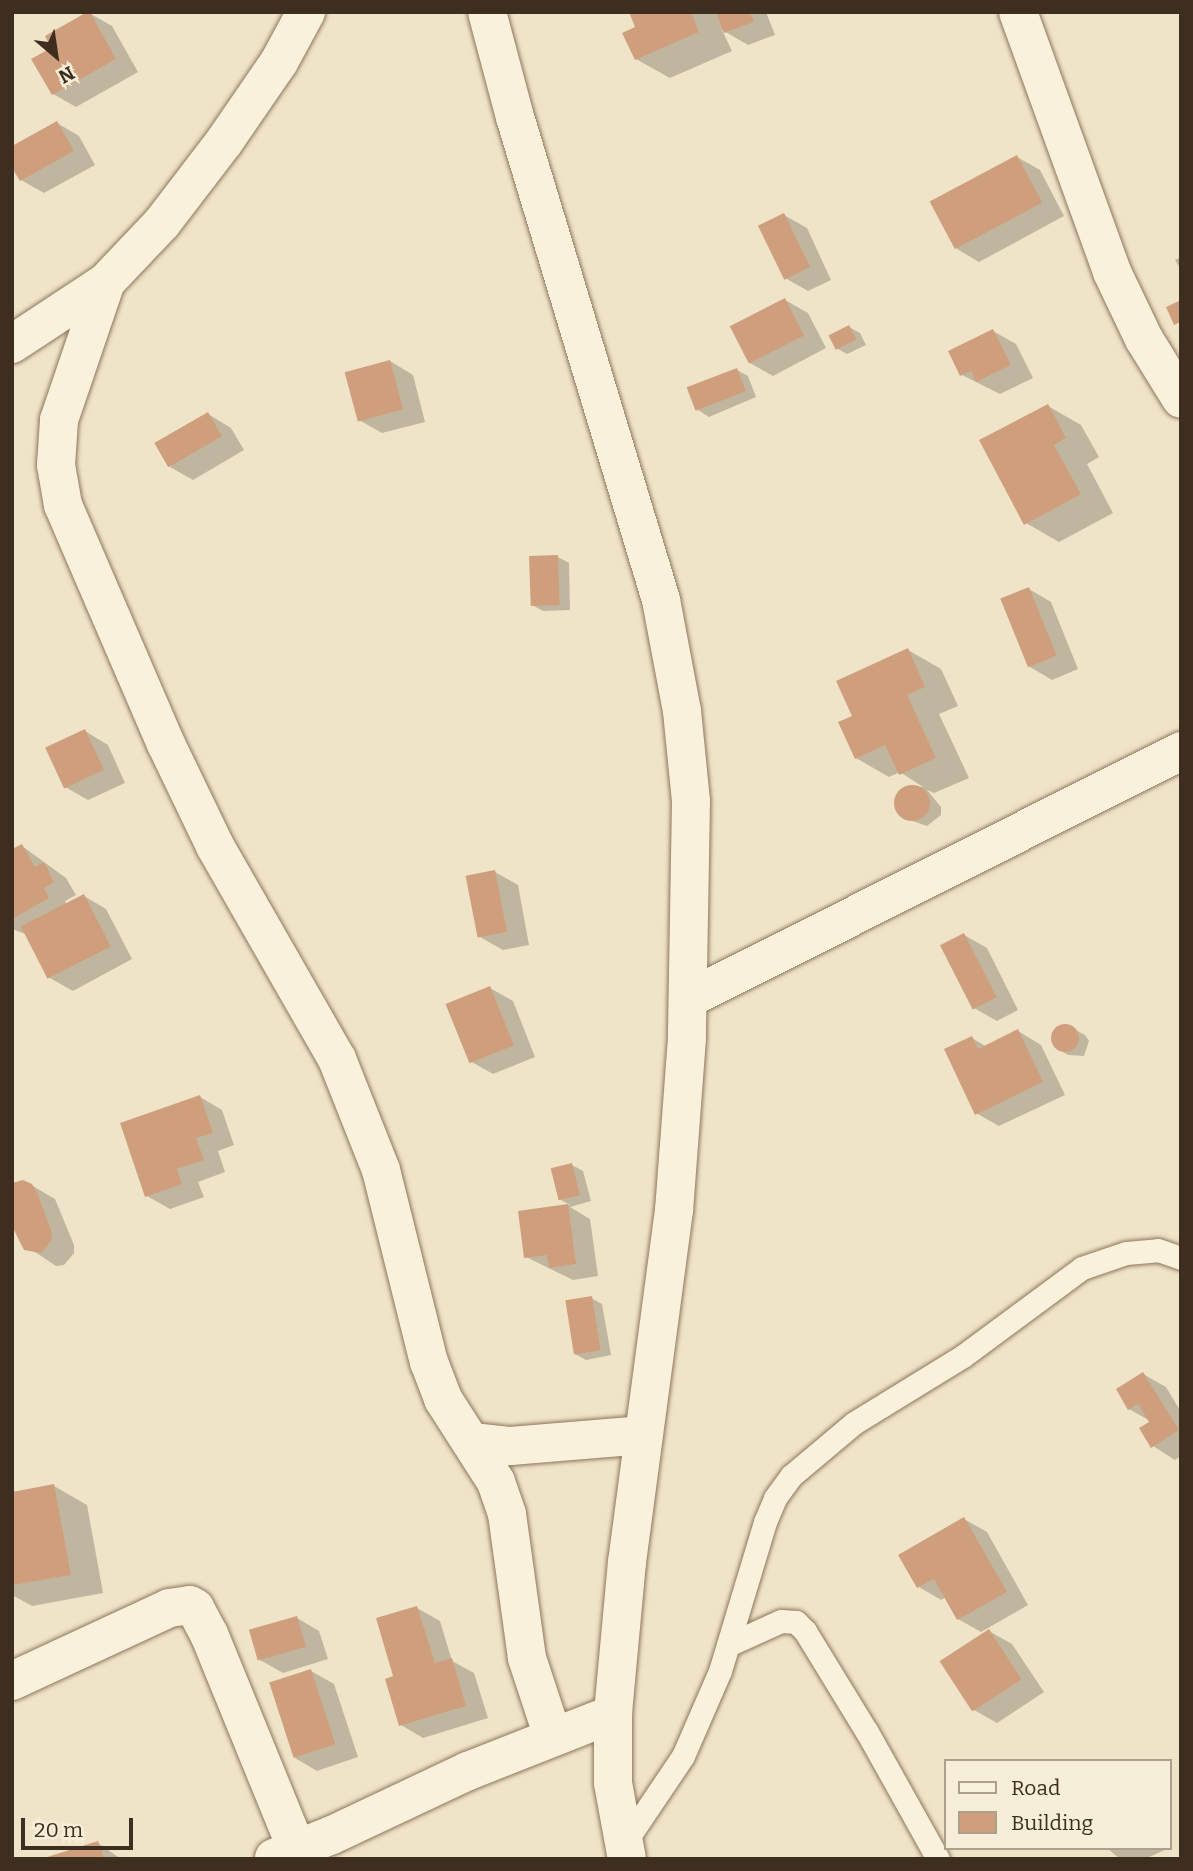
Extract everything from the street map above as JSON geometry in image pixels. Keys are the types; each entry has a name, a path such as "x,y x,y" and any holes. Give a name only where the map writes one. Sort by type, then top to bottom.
{"street":[{"path":"12,344 106,282 162,223 224,142 279,62 306,12"},
{"path":"487,12 515,117 661,600 682,711 691,801 688,999 674,1210 627,1562 613,1714 613,1783 625,1852"},
{"path":"1018,12 1112,272 1144,339 1181,399"},
{"path":"106,282 59,420 56,466 63,505 166,744 215,846 337,1059 381,1170 434,1375 443,1399 496,1482 507,1514 527,1658 554,1737"},
{"path":"688,999 1181,751"},
{"path":"472,1442 510,1446 644,1434"},
{"path":"12,1681 169,1608 190,1605 199,1613 209,1634 290,1855 468,1771 613,1714"}],"lane":[{"path":"625,1852 683,1756 720,1671 765,1522 775,1497 791,1476 854,1423 984,1342 1082,1268 1126,1253 1158,1251 1181,1258"},
{"path":"728,1645 781,1621 796,1622 805,1631 867,1732 938,1859"}],"building":[{"path":"90,12 116,59 52,95 31,59 51,48 45,36"},
{"path":"629,12 691,12 699,32 635,60 622,33 635,27"},
{"path":"716,12 750,12 754,22 724,33"},
{"path":"57,121 74,151 20,181 12,168 12,146"},
{"path":"1017,155 1042,203 955,249 930,201"},
{"path":"784,213 810,267 784,280 758,226"},
{"path":"785,298 804,335 749,364 730,326"},
{"path":"1181,300 1181,322 1174,325 1166,307"},
{"path":"849,325 856,339 836,350 829,335"},
{"path":"993,329 1011,365 976,382 971,371 960,376 948,351"},
{"path":"390,360 403,409 358,421 345,372"},
{"path":"737,368 746,391 696,411 687,387"},
{"path":"1048,404 1066,438 1054,445 1081,494 1024,525 979,440"},
{"path":"208,412 222,436 168,467 154,443"},
{"path":"558,555 560,605 531,606 529,556"},
{"path":"1029,587 1057,656 1028,667 1000,599"},
{"path":"908,648 925,687 907,695 936,758 899,775 885,745 855,759 838,722 852,716 836,681"},
{"path":"85,729 104,770 64,788 45,748"},
{"path":"912,785 925,790 930,803 925,816 912,821 899,816 894,803 899,790"},
{"path":"22,844 35,867 44,862 54,882 44,888 49,898 12,919 12,849"},
{"path":"495,870 507,932 478,938 466,876"},
{"path":"84,894 111,947 48,979 21,926"},
{"path":"964,933 997,997 973,1009 940,945"},
{"path":"490,986 514,1045 469,1063 445,1004"},
{"path":"1065,1024 1075,1028 1079,1038 1075,1048 1065,1052 1055,1048 1051,1038 1055,1028"},
{"path":"1018,1029 1043,1082 975,1115 944,1049 972,1036 978,1049"},
{"path":"200,1095 213,1133 196,1138 204,1160 177,1169 182,1184 145,1197 120,1123"},
{"path":"572,1163 580,1195 559,1200 551,1168"},
{"path":"23,1180 32,1184 37,1192 51,1230 52,1240 41,1253 24,1250 12,1226 12,1183"},
{"path":"568,1204 576,1264 549,1268 547,1255 524,1258 518,1211"},
{"path":"592,1296 601,1350 574,1355 565,1300"},
{"path":"1143,1372 1179,1430 1151,1448 1139,1428 1149,1422 1138,1404 1128,1410 1116,1389"},
{"path":"54,1484 71,1575 12,1585 12,1492"},
{"path":"964,1517 1007,1592 957,1620 934,1579 917,1588 898,1555"},
{"path":"417,1606 435,1663 452,1658 466,1706 399,1726 385,1679 393,1676 376,1618"},
{"path":"297,1616 306,1647 258,1661 249,1630"},
{"path":"989,1629 1022,1679 972,1711 940,1661"},
{"path":"311,1669 335,1744 294,1758 269,1683"},
{"path":"98,1841 104,1859 44,1859 44,1858"}]}
